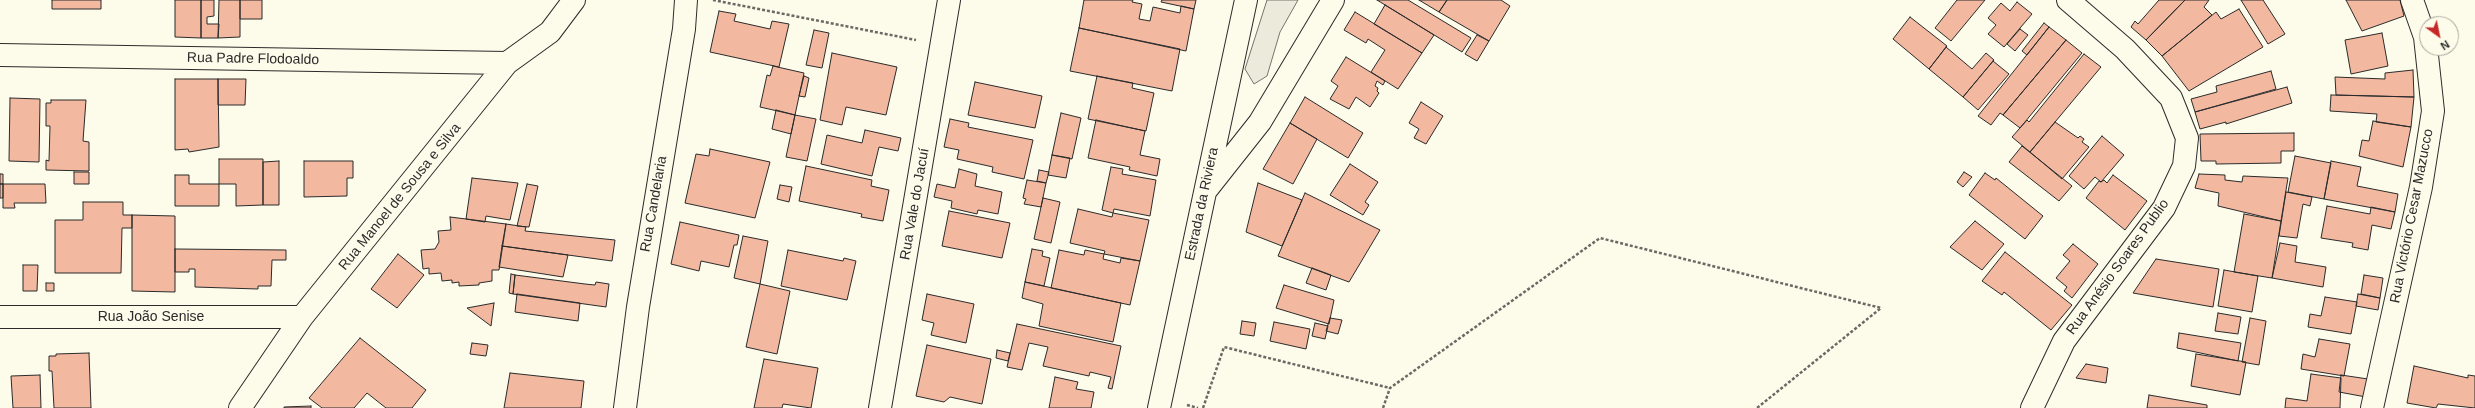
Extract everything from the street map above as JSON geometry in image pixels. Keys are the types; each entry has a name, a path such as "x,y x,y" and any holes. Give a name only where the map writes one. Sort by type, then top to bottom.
{"street":[{"name":"Rua Manoel de Sousa e Silva","path":"240,408 302,318 507,63 550,32 574,0"},
{"name":"Rua Candelaria","path":"625,408 639,300 684,29 686,0"},
{"name":"Rua Vale do Jacuí","path":"880,408 950,0"},
{"name":"Estrada da Riviera","path":"1159,408 1246,0"},
{"path":"1204,193 1260,122 1333,0"},
{"name":"Rua Anésio Soares Publio","path":"2032,408 2064,341 2164,208 2184,166 2187,138 2171,98 2125,49 2068,0"},
{"name":"Rua Victório Cesar Mazucco","path":"2372,408 2421,187 2433,111 2425,37 2412,0"},
{"name":"Rua Padre Flodoaldo","path":"0,55 507,63"},
{"name":"Rua João Senise","path":"0,317 302,318"}],"path":[{"path":"713,0 942,45"},
{"path":"1383,408 1390,388 1600,238 1881,308 1757,408"},
{"path":"1203,408 1224,347 1390,388"}],"shaded area":[{"path":"1267,0 1298,0 1280,32 1267,76 1254,84 1245,69"}],"building":[{"path":"52,0 101,0 101,9 52,9"},
{"path":"175,0 201,0 201,38 175,37"},
{"path":"201,0 214,0 214,16 207,17 207,24 219,24 218,38 201,38"},
{"path":"219,0 240,0 240,37 218,38"},
{"path":"240,0 262,0 262,19 240,19"},
{"path":"1084,0 1133,0 1132,2 1142,4 1139,19 1150,21 1153,7 1180,13 1181,6 1194,9 1186,51 1079,28"},
{"path":"1162,0 1196,0 1194,9 1161,2"},
{"path":"1377,0 1408,0 1471,38 1462,52"},
{"path":"1419,0 1447,0 1439,12"},
{"path":"1447,0 1501,0 1510,6 1489,41 1439,12"},
{"path":"1957,0 1985,0 1951,41 1935,28"},
{"path":"2159,0 2185,0 2146,40 2131,27 2135,21 2138,24"},
{"path":"2185,0 2209,0 2204,7 2212,15 2162,56 2146,40"},
{"path":"2241,0 2263,0 2285,34 2268,44"},
{"path":"2346,0 2400,0 2404,16 2362,31"},
{"path":"2017,2 2032,14 2004,47 1988,34 1996,25 1988,18 2001,3 2010,11"},
{"path":"1385,5 1434,35 1422,53 1374,24"},
{"path":"2239,9 2263,47 2189,91 2162,56 2216,12 2221,19"},
{"path":"719,11 736,14 734,21 770,29 772,21 789,24 779,67 710,52"},
{"path":"1355,12 1422,53 1398,89 1371,72 1385,50 1368,39 1366,43 1344,30"},
{"path":"1910,17 1947,46 1929,69 1893,39"},
{"path":"2044,23 2049,27 2027,55 2022,51"},
{"path":"2049,27 2066,40 2003,115 2000,113 1991,125 1978,116"},
{"path":"1079,28 1180,49 1172,91 1070,71"},
{"path":"2020,29 2028,35 2015,51 2007,44"},
{"path":"814,30 829,33 822,68 806,65"},
{"path":"2382,33 2388,66 2351,74 2345,40"},
{"path":"1477,35 1489,41 1477,61 1465,54"},
{"path":"2066,40 2082,53 2020,128 2003,115"},
{"path":"1946,47 1972,69 1986,53 1994,60 1963,97 1929,69"},
{"path":"832,53 897,67 886,115 846,107 842,125 820,120"},
{"path":"2084,54 2101,67 2030,152 2012,137 2027,120 2029,122"},
{"path":"1346,57 1385,81 1383,85 1377,81 1375,86 1378,88 1377,91 1379,93 1370,107 1356,97 1349,109 1330,99 1338,86 1331,81"},
{"path":"1993,61 2009,74 1978,110 1963,97"},
{"path":"773,66 804,73 795,115 760,107 767,75 770,76"},
{"path":"2413,70 2414,97 2336,95 2335,77 2385,79 2385,73"},
{"path":"2271,71 2276,89 2195,112 2191,99 2217,92 2216,86"},
{"path":"804,76 809,78 805,97 799,96"},
{"path":"1097,76 1133,83 1132,88 1154,93 1146,131 1088,119"},
{"path":"175,79 218,79 219,147 189,152 188,149 175,150"},
{"path":"218,79 246,79 245,105 218,105"},
{"path":"975,82 1042,96 1035,128 968,115"},
{"path":"2287,87 2292,103 2226,124 2226,122 2200,129 2195,112"},
{"path":"2331,95 2414,97 2411,127 2376,122 2377,114 2330,111"},
{"path":"1305,97 1363,133 1348,158 1290,123"},
{"path":"10,98 40,99 39,162 9,161"},
{"path":"51,100 86,100 83,141 89,142 89,171 46,170 46,160 49,161 50,126 46,126 46,103 51,103"},
{"path":"1421,102 1443,116 1426,144 1414,138 1419,129 1409,123"},
{"path":"776,110 795,115 791,134 772,129"},
{"path":"1061,113 1081,118 1072,159 1052,155"},
{"path":"795,115 816,119 807,161 786,157"},
{"path":"950,119 969,123 968,127 1033,140 1024,179 992,172 993,167 957,159 959,150 944,147"},
{"path":"1096,120 1145,131 1140,155 1160,159 1157,176 1129,170 1130,167 1088,158"},
{"path":"2373,121 2411,127 2403,167 2359,156 2362,140 2369,141"},
{"path":"2055,122 2078,138 2080,136 2084,139 2082,142 2089,147 2062,179 2030,152"},
{"path":"1290,123 1317,139 1293,184 1263,169"},
{"path":"865,130 901,138 898,151 879,147 872,176 821,164 827,135 862,143"},
{"path":"2294,133 2294,151 2281,151 2281,163 2216,164 2216,161 2201,161 2200,134"},
{"path":"2102,136 2124,155 2101,182 2095,177 2084,189 2069,176"},
{"path":"2022,146 2072,186 2059,201 2009,162"},
{"path":"710,149 770,162 755,218 685,203 696,154 709,156"},
{"path":"1052,155 1070,158 1066,178 1048,175"},
{"path":"2295,156 2331,163 2324,199 2288,192"},
{"path":"219,159 263,159 263,205 236,206 236,184 219,184"},
{"path":"279,161 279,205 263,205 263,162"},
{"path":"304,161 353,161 353,178 347,178 347,196 304,197"},
{"path":"2331,161 2361,167 2357,186 2398,194 2395,212 2324,199"},
{"path":"1350,164 1378,182 1365,202 1369,205 1363,215 1330,195"},
{"path":"806,166 872,180 871,186 889,190 883,221 861,217 862,214 799,201"},
{"path":"1111,167 1123,169 1122,174 1156,180 1150,216 1114,209 1113,213 1102,210"},
{"path":"959,169 977,174 975,186 1002,192 998,214 978,210 977,214 951,208 952,201 934,197 937,184 955,188"},
{"path":"1039,170 1049,172 1046,183 1037,181"},
{"path":"74,172 89,172 89,184 74,184"},
{"path":"1964,172 1972,177 1963,187 1957,182"},
{"path":"1985,173 1995,180 1996,178 2043,216 2025,239 1969,195"},
{"path":"0,174 3,174 3,184 0,184"},
{"path":"2199,174 2225,175 2225,180 2242,182 2243,176 2288,178 2281,221 2218,206 2219,193 2195,188"},
{"path":"175,175 189,175 189,184 219,184 219,206 175,206"},
{"path":"2113,175 2147,201 2125,230 2086,198 2099,181 2101,182 2104,180 2107,183"},
{"path":"472,178 518,183 510,220 486,216 485,222 466,219"},
{"path":"1027,180 1046,183 1041,207 1024,204 1026,199 1023,198"},
{"path":"1258,183 1302,200 1282,246 1246,232"},
{"path":"0,184 3,184 3,198 0,198"},
{"path":"3,184 45,184 46,203 14,203 15,208 3,208"},
{"path":"527,184 538,186 529,227 517,226"},
{"path":"780,185 792,187 789,202 777,199"},
{"path":"2286,192 2312,197 2310,206 2303,204 2297,238 2279,236"},
{"path":"1305,193 1380,230 1349,282 1278,256"},
{"path":"1043,198 1060,202 1051,243 1034,239"},
{"path":"83,202 123,202 123,215 132,215 132,228 122,228 121,273 55,273 55,220 83,220"},
{"path":"2327,206 2370,214 2371,207 2395,212 2391,229 2372,225 2368,250 2352,247 2353,243 2321,238"},
{"path":"1078,209 1112,217 1113,213 1149,220 1140,261 1104,254 1105,251 1070,243"},
{"path":"949,211 1010,223 1002,258 942,246"},
{"path":"2244,214 2281,221 2272,278 2234,272"},
{"path":"132,215 175,216 175,292 132,291"},
{"path":"450,217 506,224 499,270 492,270 492,281 479,283 479,285 459,286 459,282 452,283 452,280 442,281 441,273 429,274 429,268 423,269 421,250 435,249 439,242 438,231 451,230"},
{"path":"1975,221 2004,244 1982,270 1950,247"},
{"path":"680,222 739,235 737,245 734,245 729,267 701,261 699,271 671,264"},
{"path":"506,224 526,227 525,231 615,240 612,261 502,246"},
{"path":"743,236 768,241 760,284 734,278"},
{"path":"2280,243 2297,246 2295,262 2326,267 2323,287 2272,278"},
{"path":"2073,244 2098,264 2072,298 2064,291 2067,287 2056,278 2070,261 2063,255"},
{"path":"502,246 568,255 563,277 499,267"},
{"path":"175,249 286,250 286,260 272,260 271,286 258,286 258,289 195,287 195,269 189,269 189,272 175,272"},
{"path":"1032,249 1043,251 1042,256 1050,258 1044,286 1025,282"},
{"path":"788,250 843,261 844,258 856,261 847,300 781,286"},
{"path":"1059,250 1084,255 1085,250 1104,254 1103,259 1120,263 1121,258 1140,261 1130,305 1051,288"},
{"path":"2005,252 2072,305 2051,330 2004,292 2002,295 1982,281"},
{"path":"398,254 424,275 397,308 371,289"},
{"path":"2156,259 2219,269 2213,307 2133,293"},
{"path":"23,265 38,265 37,291 23,291"},
{"path":"1312,268 1331,275 1326,290 1306,283"},
{"path":"2224,270 2258,276 2252,312 2218,306"},
{"path":"511,274 515,275 513,294 509,293"},
{"path":"515,275 595,285 596,282 609,284 606,307 513,294"},
{"path":"2364,275 2383,278 2380,298 2361,294"},
{"path":"1025,282 1121,303 1113,342 1039,326 1043,304 1022,298"},
{"path":"46,283 54,283 54,291 46,291"},
{"path":"760,284 790,291 777,354 746,347"},
{"path":"1284,285 1334,300 1329,324 1276,308"},
{"path":"517,294 580,303 578,321 515,312"},
{"path":"927,294 974,304 966,343 931,335 934,323 922,320"},
{"path":"2358,294 2380,298 2378,310 2356,306"},
{"path":"2325,297 2357,302 2351,334 2308,327 2310,314 2321,316"},
{"path":"494,303 491,326 467,308"},
{"path":"2218,313 2241,317 2238,334 2215,331"},
{"path":"1330,318 1342,320 1338,334 1326,331"},
{"path":"2250,318 2266,321 2259,365 2242,362"},
{"path":"1242,321 1256,323 1254,336 1240,334"},
{"path":"1274,322 1310,329 1306,349 1270,341"},
{"path":"1315,323 1328,326 1325,339 1312,336"},
{"path":"1017,324 1121,346 1112,389 1108,388 1111,377 1090,372 1089,376 1043,366 1048,347 1029,343 1022,370 1007,367"},
{"path":"2179,333 2241,343 2238,361 2177,348"},
{"path":"360,338 426,390 412,408 386,408 367,393 354,408 322,408 309,398"},
{"path":"2319,339 2350,344 2344,376 2301,369 2303,354 2315,357"},
{"path":"472,343 488,345 486,356 470,354"},
{"path":"927,345 991,359 982,404 950,397 944,402 916,396"},
{"path":"997,350 1010,353 1008,361 996,358"},
{"path":"89,353 91,408 54,408 52,371 49,371 49,356 56,356 56,354"},
{"path":"2196,354 2246,362 2240,395 2191,386"},
{"path":"764,359 818,368 811,408 783,404 782,408 754,408"},
{"path":"2086,364 2108,368 2106,383 2076,378"},
{"path":"2414,366 2468,378 2468,375 2475,376 2475,408 2438,404 2436,408 2407,403"},
{"path":"510,373 584,381 581,408 504,408"},
{"path":"2311,374 2341,378 2340,408 2285,408 2286,398 2307,401"},
{"path":"40,375 41,408 13,408 11,376"},
{"path":"2341,375 2368,379 2366,397 2339,392"},
{"path":"1055,377 1078,382 1076,389 1094,392 1091,408 1049,408"},
{"path":"2149,395 2207,405 2207,408 2147,408"},
{"path":"311,406 311,408 284,408 284,407"}]}
